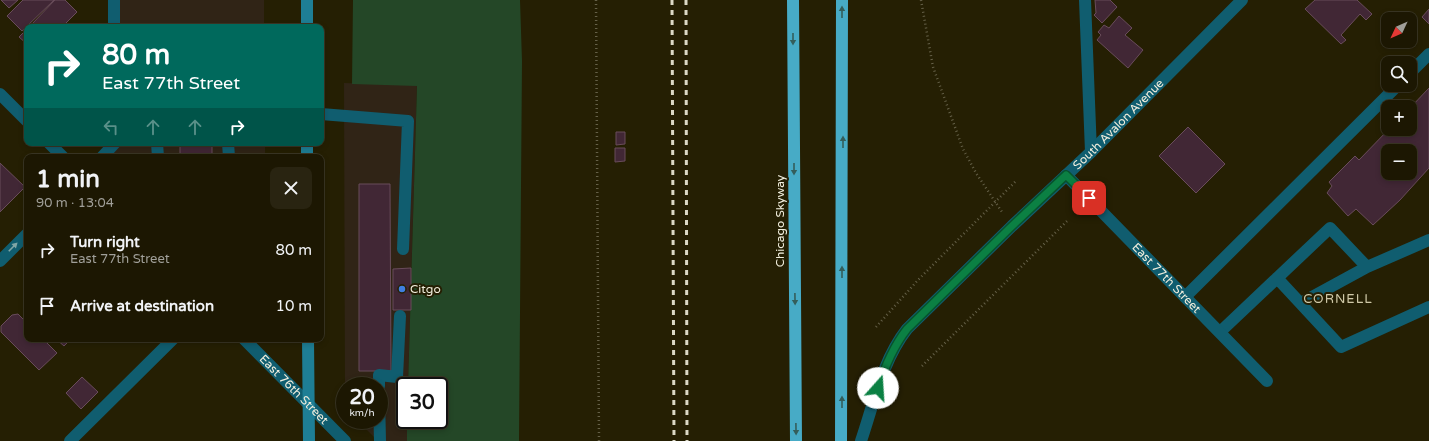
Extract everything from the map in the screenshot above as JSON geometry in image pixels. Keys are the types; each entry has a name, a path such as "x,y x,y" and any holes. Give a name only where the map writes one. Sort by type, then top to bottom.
{"highway":[{"name":"Chicago Skyway","path":"793,0 796,441"},
{"path":"841,441 842,0"}],"main road":[{"path":"306,0 307,24"},
{"path":"308,342 308,441"}],"street":[{"path":"114,0 114,24"},
{"path":"1085,0 1091,152"},
{"name":"South Avalon Avenue","path":"861,441 882,375 897,342 918,318 1012,226 1091,152 1242,0"},
{"path":"1417,66 1429,54"},
{"path":"1185,297 1391,92"},
{"path":"0,94 24,118"},
{"path":"324,114 408,121 403,249"},
{"path":"52,146 60,154"},
{"path":"105,154 111,146"},
{"name":"East 77th Street","path":"1066,175 1267,381"},
{"path":"1220,332 1330,228 1367,267"},
{"path":"0,261 24,237"},
{"path":"1301,303 1367,267 1429,240"},
{"path":"1277,278 1342,347 1429,307"},
{"path":"379,377 379,375 397,377 400,316"},
{"path":"70,441 169,342"},
{"name":"East 76th Street","path":"247,342 345,441"},
{"path":"380,429 380,441"}],"path":[{"path":"596,0 599,441"},
{"path":"922,0 933,67 963,149 995,203 1012,226"},
{"path":"876,327 922,276 1016,181"},
{"path":"922,366 1067,221"}],"shaded area":[{"path":"114,0 264,0 264,24 114,24"},
{"path":"344,83 417,85 408,377 396,377 396,429 407,429 407,441 378,441 366,429 388,429 388,377 345,377"},
{"path":"112,146 265,146 265,154 105,154"}],"green space":[{"path":"353,0 520,0 522,61 519,441 407,441 407,429 448,429 448,377 408,377 417,86 352,84"}],"building":[{"path":"1,0 18,0 9,8"},
{"path":"23,0 54,0 29,24 24,24 24,29 22,31 7,16"},
{"path":"55,0 65,0 77,12 65,24 32,24"},
{"path":"1095,0 1110,0 1117,7 1102,23 1094,15 1096,13"},
{"path":"1315,0 1357,0 1372,14 1366,20 1360,14 1341,35 1346,40 1341,44 1305,9"},
{"path":"1429,9 1429,24 1422,17"},
{"path":"1119,16 1132,28 1125,35 1143,50 1128,68 1097,40 1101,35 1098,32 1104,25 1109,28"},
{"path":"24,32 24,41 19,37"},
{"path":"1429,88 1429,168 1400,200 1373,225 1356,209 1348,216 1327,193 1332,186 1329,182 1355,156 1359,160 1382,136 1417,136 1417,101"},
{"path":"1188,127 1225,164 1196,193 1159,156"},
{"path":"616,132 625,132 625,144 616,145"},
{"path":"180,146 212,146 212,154 180,154"},
{"path":"615,148 625,148 625,161 615,162"},
{"path":"0,163 24,186 24,188 0,212"},
{"name":"Citgo","path":"359,184 390,184 391,371 359,371"},
{"name":"Citgo","path":"411,268 411,310 393,310 393,269"},
{"path":"18,314 24,320 24,342 46,342 57,353 39,370 1,332 1,326 12,315"},
{"path":"59,342 68,342 64,346"},
{"path":"82,377 98,392 81,409 66,393"}],"railway":[{"path":"672,0 674,441"},
{"path":"686,0 687,441"}],"place":[{"name":"Citgo","path":"402,289"}],"district":[{"name":"CORNELL","path":"1338,299"}],"route":[{"path":"878,388 889,357 897,342 907,329 1066,175 1089,198"}]}
